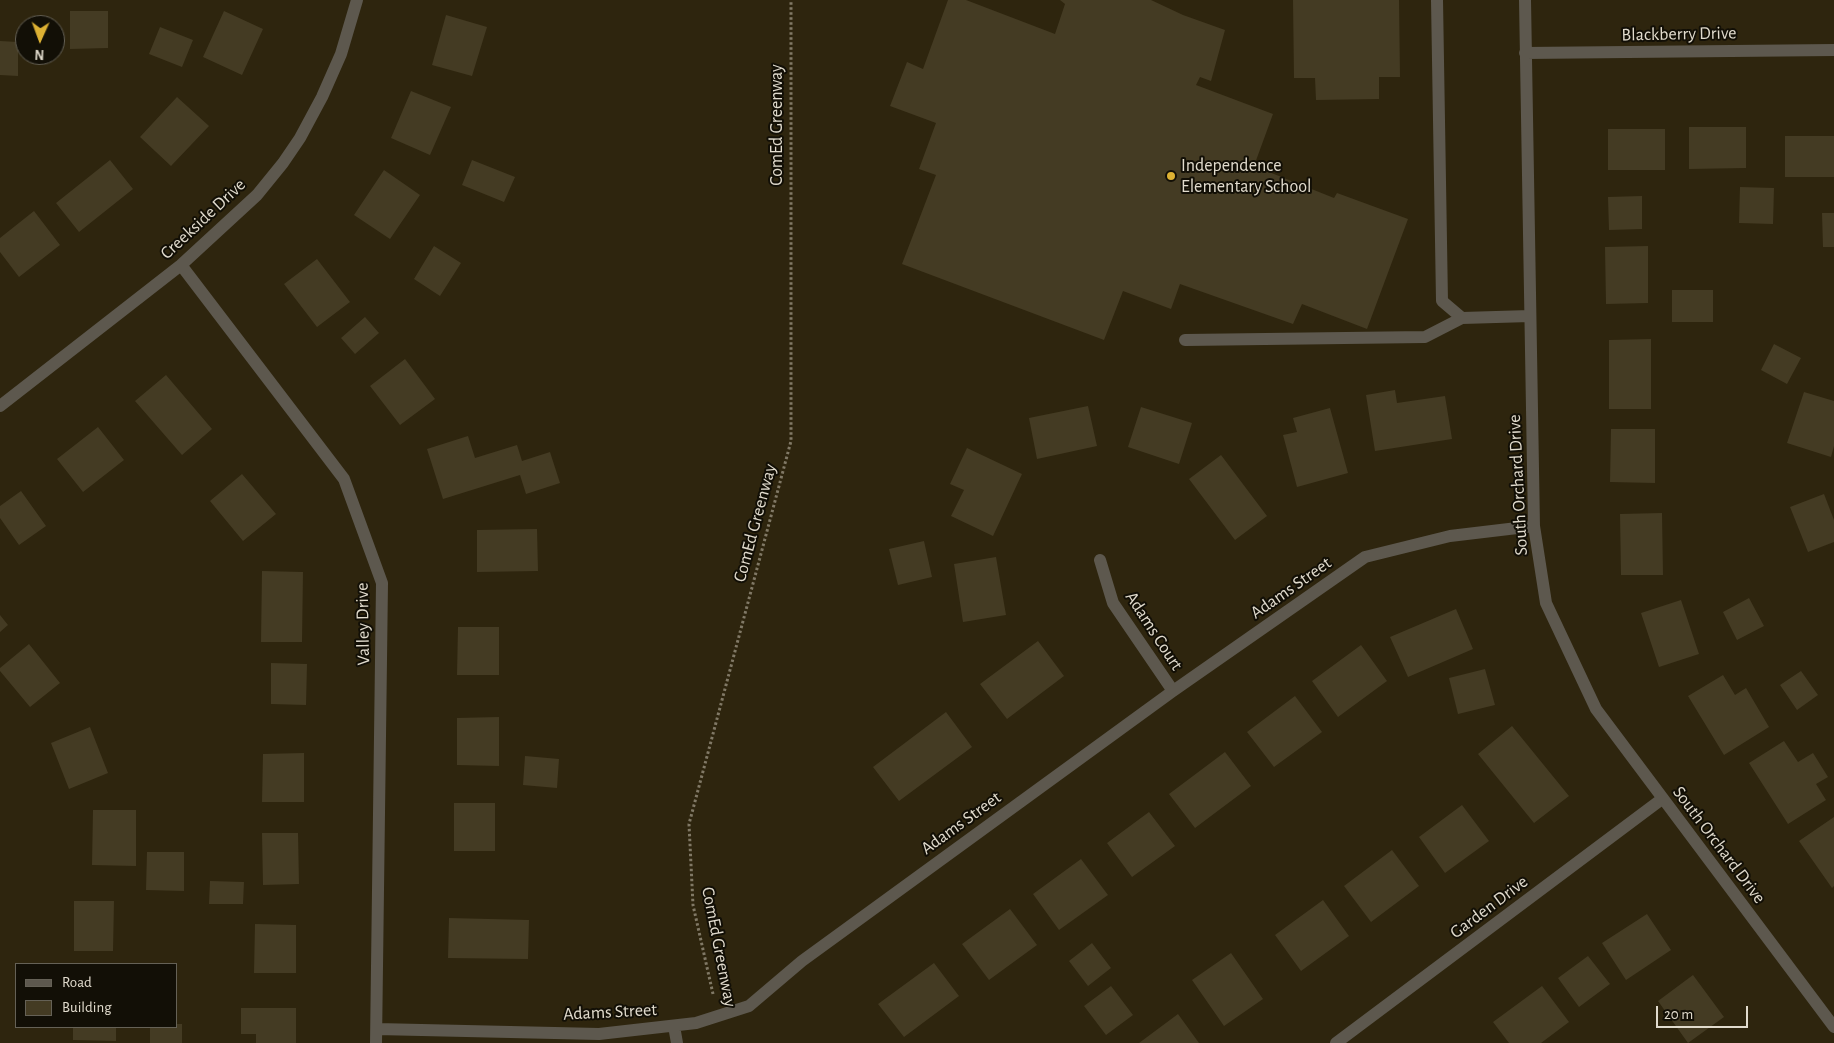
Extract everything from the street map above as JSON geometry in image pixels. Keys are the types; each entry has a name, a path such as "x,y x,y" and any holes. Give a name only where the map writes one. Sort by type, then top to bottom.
{"street":[{"name":"Creekside Drive","path":"0,406 181,265 256,195 287,157 322,97 337,63 357,0"},
{"path":"1437,0 1442,301 1462,318"},
{"name":"South Orchard Drive","path":"1525,0 1534,526 1546,603 1596,709 1834,1027"},
{"name":"Blackberry Drive","path":"1525,54 1834,50"},
{"name":"Valley Drive","path":"181,265 344,479 382,583 376,1043"},
{"path":"1185,340 1425,337 1462,318 1530,316"},
{"name":"Adams Street","path":"377,1029 599,1034 696,1023 749,1006 802,961 1173,692 1365,557 1450,536 1534,526"},
{"name":"Adams Court","path":"1100,560 1113,603 1173,692"},
{"name":"Garden Drive","path":"1336,1043 1662,799"},
{"path":"674,1026 677,1043"}],"path":[{"name":"ComEd Greenway","path":"719,1017 693,905 689,824 791,441 791,0"}],"building":[{"path":"948,0 966,0 1055,34 1065,4 1060,0 1151,0 1183,15 1225,30 1211,81 1200,77 1196,85 1273,114 1254,166 1334,198 1337,193 1408,219 1367,329 1302,304 1293,324 1180,284 1171,309 1123,291 1104,340 902,264 936,175 919,169 936,123 890,106 907,62 923,69"},
{"path":"1293,0 1399,0 1400,77 1379,77 1379,99 1316,100 1315,78 1294,78"},
{"path":"70,11 108,11 108,48 70,49"},
{"path":"224,11 263,29 242,75 203,57"},
{"path":"446,15 487,27 472,76 432,65"},
{"path":"160,27 193,40 182,67 149,54"},
{"path":"0,41 15,42 15,65 18,65 18,76 0,75"},
{"path":"411,91 451,107 430,155 391,138"},
{"path":"177,97 209,126 171,166 140,137"},
{"path":"1689,127 1746,127 1746,168 1689,169"},
{"path":"1608,129 1665,129 1665,170 1608,170"},
{"path":"1785,136 1834,136 1834,177 1785,177"},
{"path":"110,160 133,189 79,232 56,203"},
{"path":"472,160 515,177 504,202 462,185"},
{"path":"384,170 420,195 390,239 354,215"},
{"path":"1740,187 1774,188 1773,224 1739,223"},
{"path":"1642,196 1642,229 1609,230 1608,197"},
{"path":"34,211 60,245 19,277 0,252 0,238"},
{"path":"1822,213 1834,213 1834,247 1823,247"},
{"path":"434,246 461,263 440,296 414,279"},
{"path":"1648,246 1648,303 1606,304 1605,247"},
{"path":"317,259 350,302 317,327 284,284"},
{"path":"1672,290 1713,290 1713,322 1672,322"},
{"path":"365,317 379,333 355,354 341,338"},
{"path":"1651,339 1651,409 1609,409 1609,340"},
{"path":"1774,344 1801,358 1787,384 1761,370"},
{"path":"405,359 435,399 400,425 370,386"},
{"path":"166,375 212,429 182,455 135,401"},
{"path":"1395,390 1397,403 1445,396 1452,439 1375,451 1366,395"},
{"path":"1804,392 1834,401 1834,446 1831,457 1787,443"},
{"path":"1088,406 1097,446 1037,459 1029,418"},
{"path":"1141,407 1192,423 1179,464 1128,447"},
{"path":"1330,408 1348,473 1297,487 1283,435 1297,432 1293,418"},
{"path":"98,427 124,460 83,492 57,459"},
{"path":"1611,429 1655,429 1655,483 1610,482"},
{"path":"468,436 475,458 517,445 522,461 550,452 560,483 526,494 520,475 443,499 427,449"},
{"path":"967,448 1022,474 993,536 951,516 964,490 950,484"},
{"path":"1221,455 1267,516 1235,540 1189,479"},
{"path":"242,474 276,514 243,541 210,501"},
{"path":"21,491 46,526 19,545 0,518 0,506"},
{"path":"1824,494 1834,520 1834,542 1808,552 1790,507"},
{"path":"1662,513 1663,575 1621,575 1620,514"},
{"path":"537,529 538,571 477,572 477,530"},
{"path":"924,541 932,577 898,585 889,549"},
{"path":"996,557 1006,615 963,622 954,564"},
{"path":"262,571 303,572 302,642 261,642"},
{"path":"1749,598 1764,626 1737,640 1723,612"},
{"path":"1681,600 1699,654 1659,667 1641,613"},
{"path":"1456,609 1473,649 1408,677 1390,637"},
{"path":"0,615 8,625 0,632"},
{"path":"458,627 499,627 499,675 457,675"},
{"path":"1038,641 1064,676 1007,719 980,684"},
{"path":"29,644 60,683 30,707 0,671 0,668"},
{"path":"1361,645 1387,681 1338,717 1312,681"},
{"path":"271,663 307,664 306,705 271,704"},
{"path":"1485,669 1495,705 1458,714 1449,678"},
{"path":"1801,671 1818,695 1797,710 1780,685"},
{"path":"1723,675 1735,695 1746,688 1769,727 1724,755 1688,696"},
{"path":"1295,696 1322,732 1274,767 1247,732"},
{"path":"946,712 972,747 899,801 873,767"},
{"path":"499,717 499,766 457,765 457,718"},
{"path":"1512,726 1569,796 1534,823 1478,754"},
{"path":"90,727 108,773 69,789 51,743"},
{"path":"1784,741 1798,762 1813,753 1828,777 1816,784 1826,800 1788,824 1749,763"},
{"path":"1225,752 1251,786 1195,828 1169,794"},
{"path":"304,753 304,802 262,802 263,754"},
{"path":"525,756 559,759 557,788 523,785"},
{"path":"454,803 495,803 495,851 454,851"},
{"path":"1462,805 1489,841 1445,873 1419,837"},
{"path":"93,810 136,810 136,866 92,865"},
{"path":"1149,812 1175,846 1132,877 1107,843"},
{"path":"1834,817 1834,886 1832,888 1799,841"},
{"path":"262,833 298,833 299,884 263,885"},
{"path":"1392,850 1419,886 1371,922 1344,886"},
{"path":"147,852 184,852 184,891 146,890"},
{"path":"1081,859 1108,895 1059,930 1033,894"},
{"path":"210,881 244,882 243,904 209,904"},
{"path":"1323,900 1349,936 1301,971 1275,935"},
{"path":"74,901 114,901 113,951 74,951"},
{"path":"1010,909 1037,945 989,980 962,944"},
{"path":"1647,914 1671,950 1626,980 1602,943"},
{"path":"449,918 529,920 528,959 448,958"},
{"path":"255,924 296,925 296,973 254,973"},
{"path":"1092,943 1111,968 1088,986 1069,961"},
{"path":"1231,953 1263,999 1224,1026 1192,980"},
{"path":"1588,956 1610,984 1579,1007 1558,978"},
{"path":"934,963 959,996 904,1037 878,1004"},
{"path":"1693,975 1724,1017 1688,1043 1658,1001"},
{"path":"1111,986 1133,1015 1106,1035 1084,1006"},
{"path":"1542,986 1569,1022 1541,1043 1509,1043 1493,1022"},
{"path":"241,1008 296,1008 296,1043 256,1043 256,1034 241,1034"},
{"path":"1178,1014 1199,1043 1139,1043"},
{"path":"178,1024 182,1024 182,1043 150,1043 150,1028 178,1028"},
{"path":"73,1028 116,1028 116,1041 73,1040"}],"place":[{"name":"Independence Elementary School","path":"1171,176"}]}
